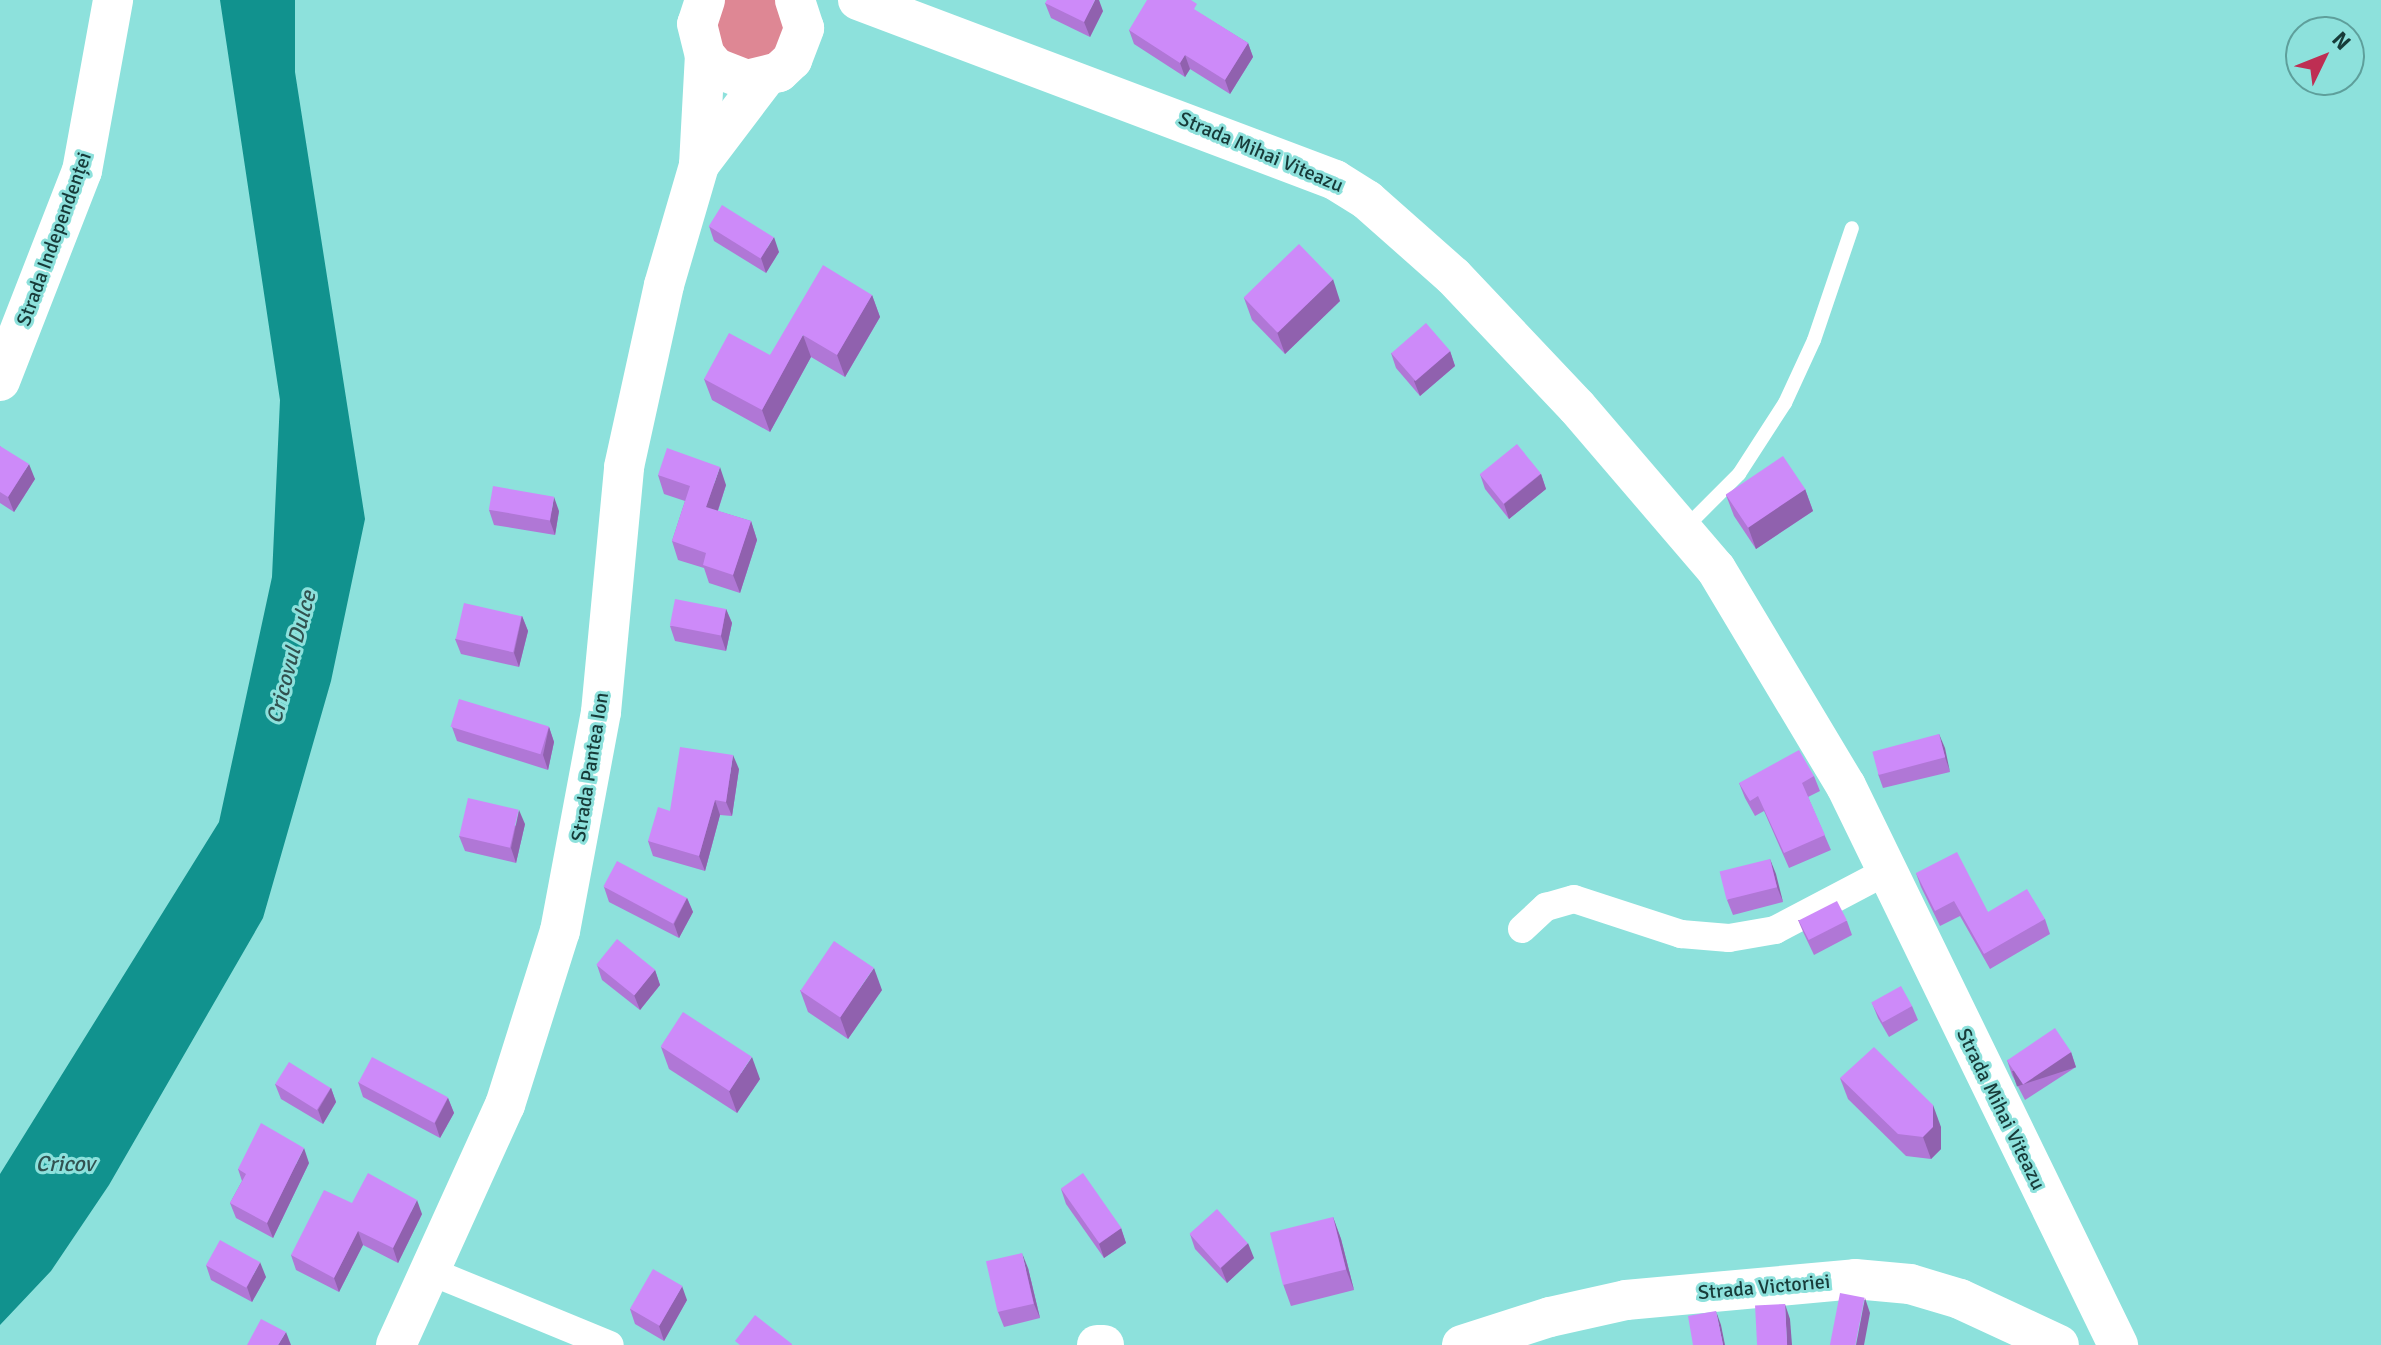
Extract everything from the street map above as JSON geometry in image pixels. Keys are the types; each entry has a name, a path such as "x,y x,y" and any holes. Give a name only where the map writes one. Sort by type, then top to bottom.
{"street":[{"name":"Strada Independenței","path":"0,381 82,171 113,0"},
{"name":"Strada Pantea Ion","path":"396,1345 432,1272 505,1105 560,931 601,712 624,467 656,315 699,165 705,55 697,24 705,0"},
{"name":"Strada Mihai Viteazu","path":"858,0 1335,180 1367,200 1453,276 1685,528 1716,569 1846,786 2118,1345"},
{"name":"Strada Pantea Ion","path":"699,165 764,79 792,60 801,45 809,3"},
{"path":"705,55 730,77 764,79"},
{"path":"1522,929 1546,907 1574,899 1681,934 1729,938 1775,930 1887,871"},
{"path":"432,1272 610,1345"},
{"name":"Strada Victoriei","path":"1462,1345 1550,1317 1626,1300 1855,1279 1910,1284 1960,1299 2059,1345"},
{"path":"1097,1345 1104,1345"}],"lane":[{"path":"1685,528 1739,474 1785,403 1814,340 1852,228"}],"shaded area":[{"path":"714,0 784,0 788,5 779,58 726,63 708,12"}],"water":[{"name":"Cricov","path":"220,0 295,0 295,72 365,519 331,681 263,918 109,1185 51,1271 0,1325 0,1174 219,822 272,577 280,400"}],"building":[{"path":"1047,0 1095,0 1084,22 1045,3"},
{"path":"1147,0 1191,0 1197,4 1194,9 1248,43 1225,80 1185,55 1180,63 1129,30"},
{"path":"722,205 774,237 760,259 709,226"},
{"path":"1299,244 1333,279 1278,333 1244,297"},
{"path":"823,265 872,295 837,355 803,335 762,410 704,379 729,333 770,355"},
{"path":"1426,323 1450,351 1416,381 1391,353"},
{"path":"1517,444 1541,474 1504,504 1480,474"},
{"path":"0,446 29,464 8,497 0,492"},
{"path":"667,448 720,467 706,507 751,521 733,575 703,565 706,553 672,541 690,486 658,475"},
{"path":"1783,456 1805,489 1748,528 1726,495"},
{"path":"493,486 554,497 550,520 489,510"},
{"path":"675,599 726,609 721,635 670,626"},
{"path":"464,603 521,616 513,652 456,639"},
{"path":"459,699 549,726 540,754 451,727"},
{"path":"1939,734 1945,757 1879,775 1872,752"},
{"path":"680,747 733,755 726,802 715,800 699,856 648,841 658,807 670,811"},
{"path":"1799,750 1814,776 1802,783 1825,835 1784,853 1758,796 1750,801 1739,783"},
{"path":"468,798 519,810 510,848 459,836"},
{"path":"1957,852 1988,912 2027,889 2045,919 1984,954 1954,901 1935,911 1916,873"},
{"path":"1770,859 1777,887 1727,900 1720,872"},
{"path":"617,861 687,898 673,924 603,887"},
{"path":"1837,901 1847,921 1809,940 1799,921"},
{"path":"617,939 655,970 634,995 596,965"},
{"path":"834,941 874,968 840,1018 800,991"},
{"path":"1901,986 1912,1006 1882,1023 1871,1002"},
{"path":"683,1012 752,1057 729,1091 661,1046"},
{"path":"2055,1028 2071,1052 2023,1084 2007,1060"},
{"path":"1874,1047 1933,1105 1933,1127 1923,1137 1898,1134 1840,1078"},
{"path":"372,1057 448,1097 434,1123 358,1083"},
{"path":"289,1062 331,1088 317,1110 275,1084"},
{"path":"261,1123 304,1148 267,1223 230,1203 246,1174 238,1169"},
{"path":"368,1173 417,1200 393,1248 358,1231 334,1278 291,1255 324,1190 352,1203"},
{"path":"1083,1173 1121,1228 1099,1243 1061,1188"},
{"path":"1217,1209 1248,1243 1220,1268 1190,1234"},
{"path":"1333,1217 1346,1269 1283,1285 1270,1233"},
{"path":"220,1240 260,1262 246,1288 206,1265"},
{"path":"1022,1253 1034,1304 998,1312 986,1261"},
{"path":"653,1269 682,1286 659,1326 630,1309"},
{"path":"1840,1293 1865,1298 1855,1345 1830,1345"},
{"path":"1785,1304 1787,1345 1757,1345 1755,1306"},
{"path":"1716,1311 1723,1345 1693,1345 1688,1316"},
{"path":"755,1315 792,1345 740,1345 735,1341"},
{"path":"261,1319 286,1332 278,1345 247,1345"}],"water label":[{"name":"Cricovul Dulce","path":"291,657"}]}
